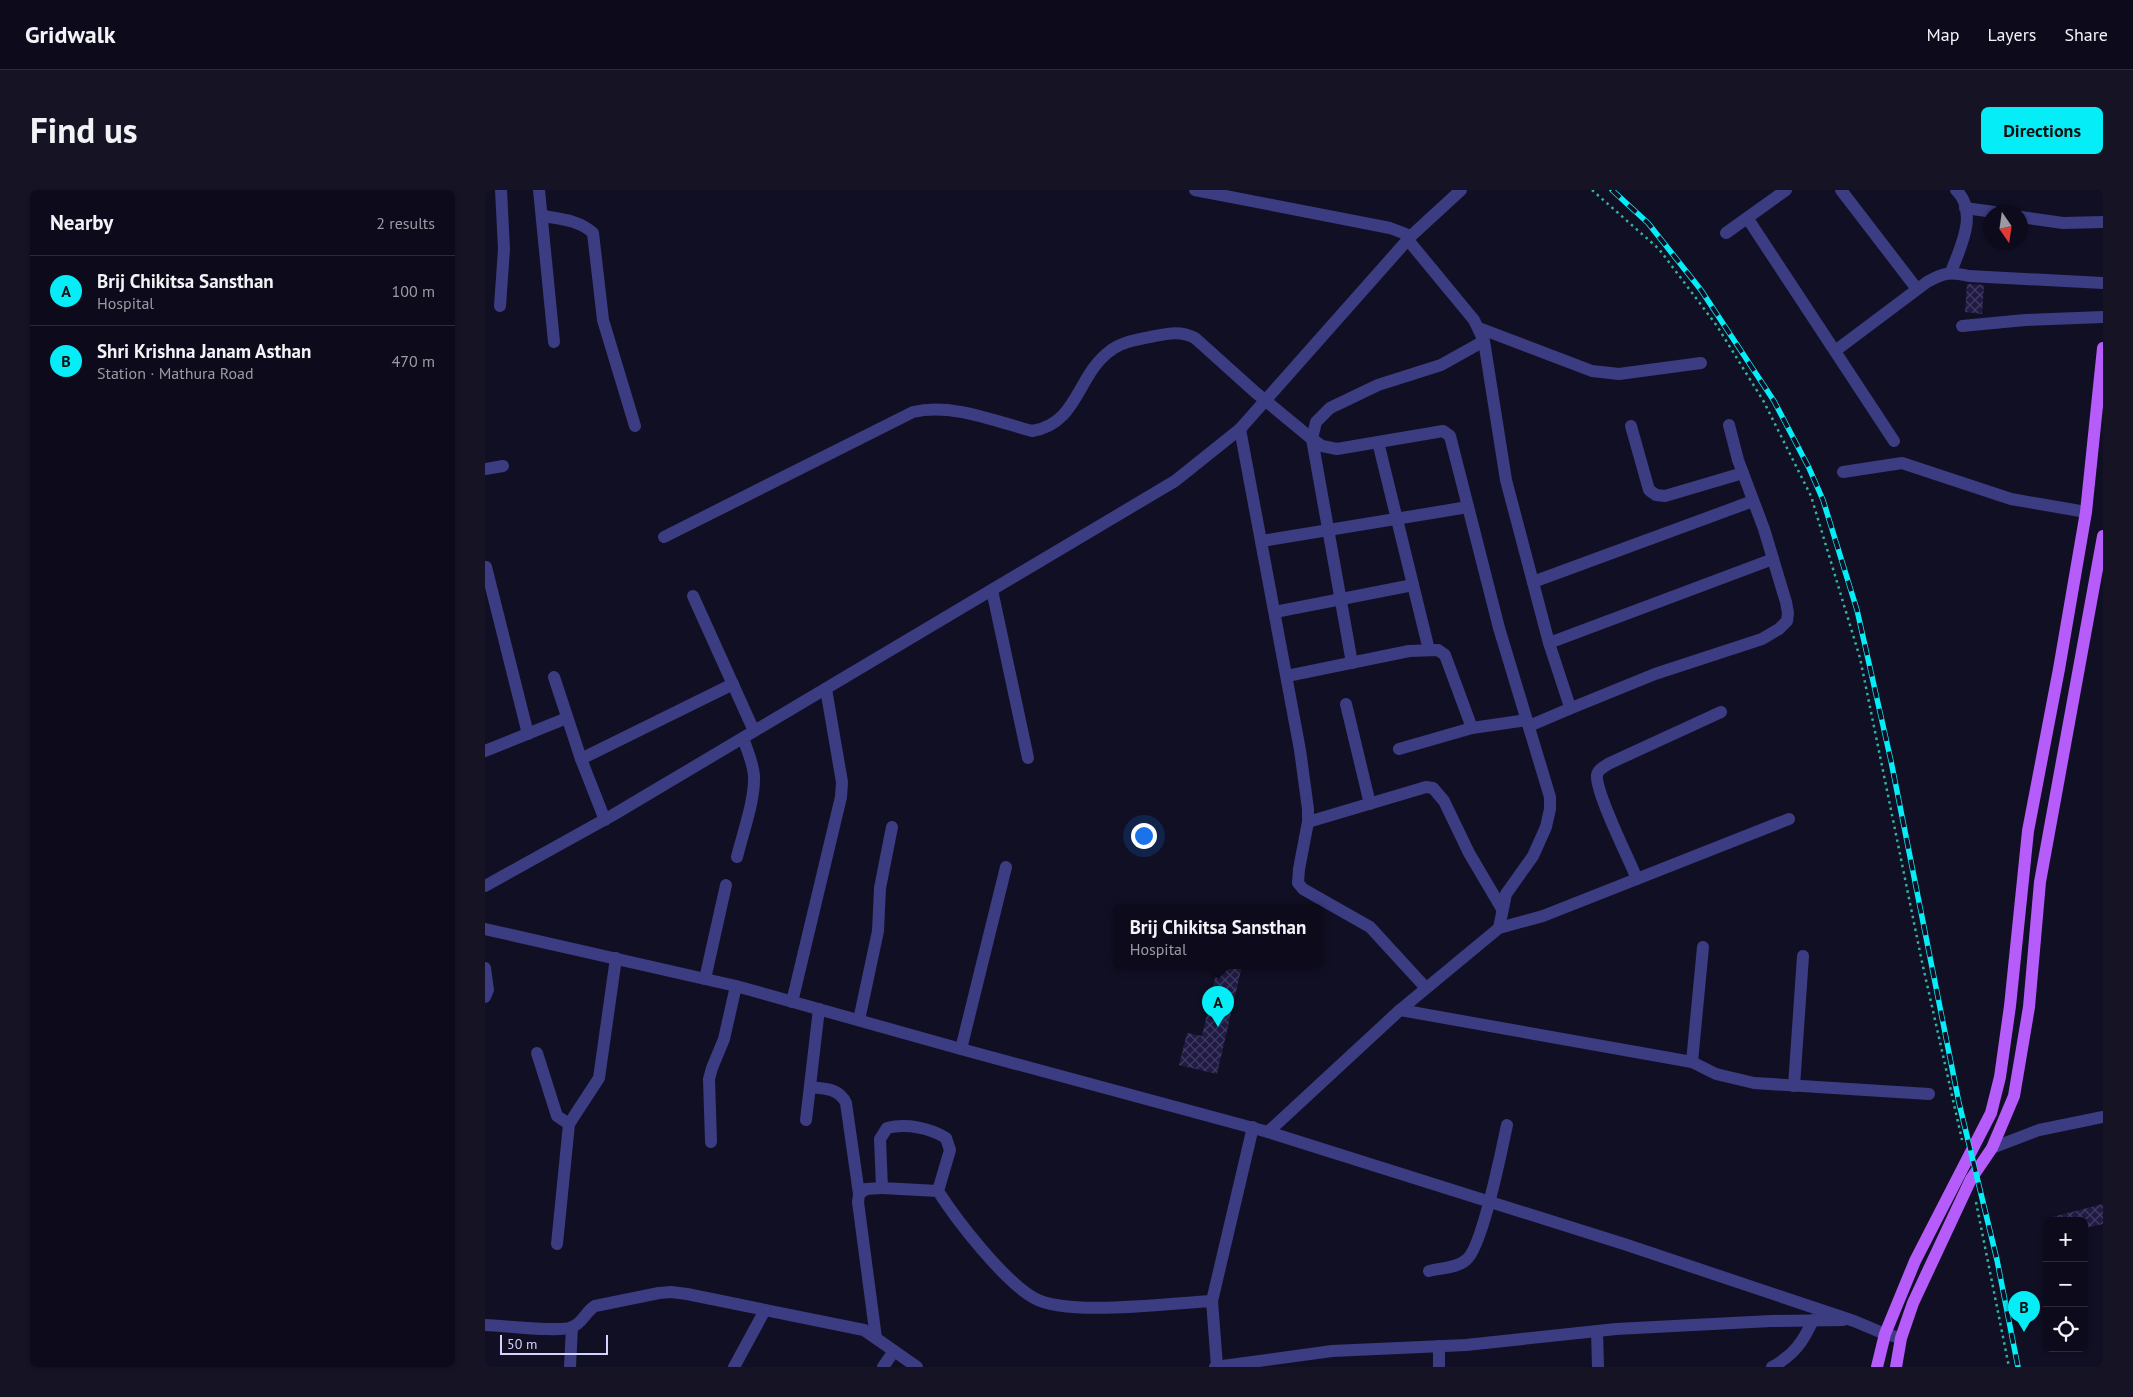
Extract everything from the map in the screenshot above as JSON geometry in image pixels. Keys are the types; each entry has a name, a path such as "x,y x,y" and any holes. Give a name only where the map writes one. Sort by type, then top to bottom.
{"main road":[{"path":"1877,1367 1885,1334 1915,1261 1991,1113 2000,1076 2010,1006 2028,831 2059,670 2099,427 2103,348"},
{"path":"1896,1367 1901,1338 1913,1303 1971,1179 1992,1148 2014,1096 2029,1007 2040,882 2103,536"}],"street":[{"path":"500,306 504,249 501,190"},
{"path":"539,190 554,342"},
{"path":"1195,190 1390,228 1409,238 1479,328 1485,341 1506,480 1549,643 1568,700 1569,709"},
{"path":"485,886 605,820 1175,481 1240,429 1409,238 1461,190"},
{"path":"1726,233 1786,190"},
{"path":"1841,190 1917,289"},
{"path":"1951,272 1966,231 1965,208 1955,190"},
{"path":"1965,208 1983,210"},
{"path":"543,216 575,222 586,226 593,233 603,320 635,426"},
{"path":"2028,218 2063,223 2103,222"},
{"path":"1748,219 1894,441"},
{"path":"1835,351 1917,289 1940,275 1951,272 1969,276 2103,283"},
{"path":"1961,326 2025,320 2103,317"},
{"path":"1479,328 1592,371 1619,374 1701,363"},
{"path":"664,537 913,412 930,408 952,411 1032,431 1044,429 1056,423 1065,413 1096,363 1111,350 1126,342 1171,333 1185,333 1195,338 1322,446 1337,449 1443,431 1450,436 1499,628 1550,797 1550,809 1546,827 1533,856 1506,894 1499,928"},
{"path":"1352,663 1312,439 1316,422 1330,408 1378,384 1441,365 1485,341"},
{"path":"1399,749 1472,728 1528,723 1569,709 1655,674 1762,639 1779,629 1787,621 1788,613 1773,559 1743,473 1729,425"},
{"path":"1631,426 1649,490 1656,495 1665,496 1743,473"},
{"path":"1240,429 1263,541 1300,750 1308,822 1298,883 1303,889 1369,927 1426,988"},
{"path":"1378,442 1429,650"},
{"path":"1843,472 1902,463 2011,499 2086,512"},
{"path":"485,469 503,466"},
{"path":"1533,582 1753,501"},
{"path":"1263,541 1468,507"},
{"path":"1549,643 1773,559"},
{"path":"486,567 528,734"},
{"path":"1275,612 1413,585"},
{"path":"992,590 1028,758"},
{"path":"693,596 754,731"},
{"path":"1287,676 1409,651 1438,650 1445,655 1472,728"},
{"path":"554,677 581,759 605,820"},
{"path":"581,759 733,684"},
{"path":"792,1002 841,797 842,782 825,689"},
{"path":"1347,704 1369,804"},
{"path":"1637,879 1600,793 1598,771 1721,712"},
{"path":"485,751 567,718"},
{"path":"737,857 753,789 754,776 752,763 743,738"},
{"path":"1308,822 1426,787 1433,788 1444,801 1469,853 1502,909"},
{"path":"1268,1132 1400,1010 1499,928 1543,916 1789,819"},
{"path":"859,1020 878,931 880,888 892,827"},
{"path":"961,1049 1006,867"},
{"path":"705,979 726,886"},
{"path":"485,929 736,986 961,1049 1253,1127 1854,1320 1885,1334 1901,1338"},
{"path":"1692,1062 1703,947"},
{"path":"1794,1086 1803,956"},
{"path":"557,1244 569,1124 599,1078 616,958"},
{"path":"485,968 488,990 485,997"},
{"path":"711,1142 709,1079 724,1039 736,986"},
{"path":"806,1120 819,1009"},
{"path":"1400,1010 1692,1062 1715,1074 1754,1083 1929,1094"},
{"path":"537,1053 557,1116 569,1124"},
{"path":"809,1087 835,1091 842,1096 846,1104 876,1338"},
{"path":"1992,1148 2039,1130 2103,1117"},
{"path":"1429,1270 1460,1264 1473,1253 1489,1202 1507,1125"},
{"path":"882,1188 880,1139 887,1128 896,1126 934,1130 946,1138 950,1150 939,1191 952,1213 1011,1281 1035,1299 1057,1306 1093,1308 1212,1301"},
{"path":"1253,1127 1212,1301 1216,1367 1295,1361 1333,1351 1533,1339 1597,1331 1771,1321 1854,1320"},
{"path":"859,1194 866,1189 882,1188 939,1191"},
{"path":"485,1324 564,1330 580,1323 588,1310 595,1306 671,1292 864,1330 917,1367"},
{"path":"734,1367 765,1310"},
{"path":"1772,1367 1791,1354 1803,1342 1813,1320"},
{"path":"569,1367 572,1327"},
{"path":"1597,1331 1598,1367"},
{"path":"1439,1346 1439,1367"},
{"path":"883,1367 893,1351"}],"path":[{"path":"1592,190 1659,249 1717,326 1764,402 1811,496 1860,658 1945,1074 1967,1162"},
{"path":"1971,1179 2009,1367"}],"building":[{"path":"1967,284 1984,285 1982,314 1965,312"},
{"path":"1217,969 1241,969 1217,1074 1179,1065 1187,1033 1202,1036"},
{"path":"2103,1204 2103,1224 2088,1227 2088,1217 2052,1217"}],"railway":[{"path":"1612,190 1648,223 1701,290 1774,401 1809,468 1823,500 1857,610 1891,761 1959,1103 1997,1260 2018,1367"}],"place":[{"name":"Brij Chikitsa Sansthan","path":"1218,1027"},
{"name":"Shri Krishna Janam Asthan","path":"2024,1332"}]}
